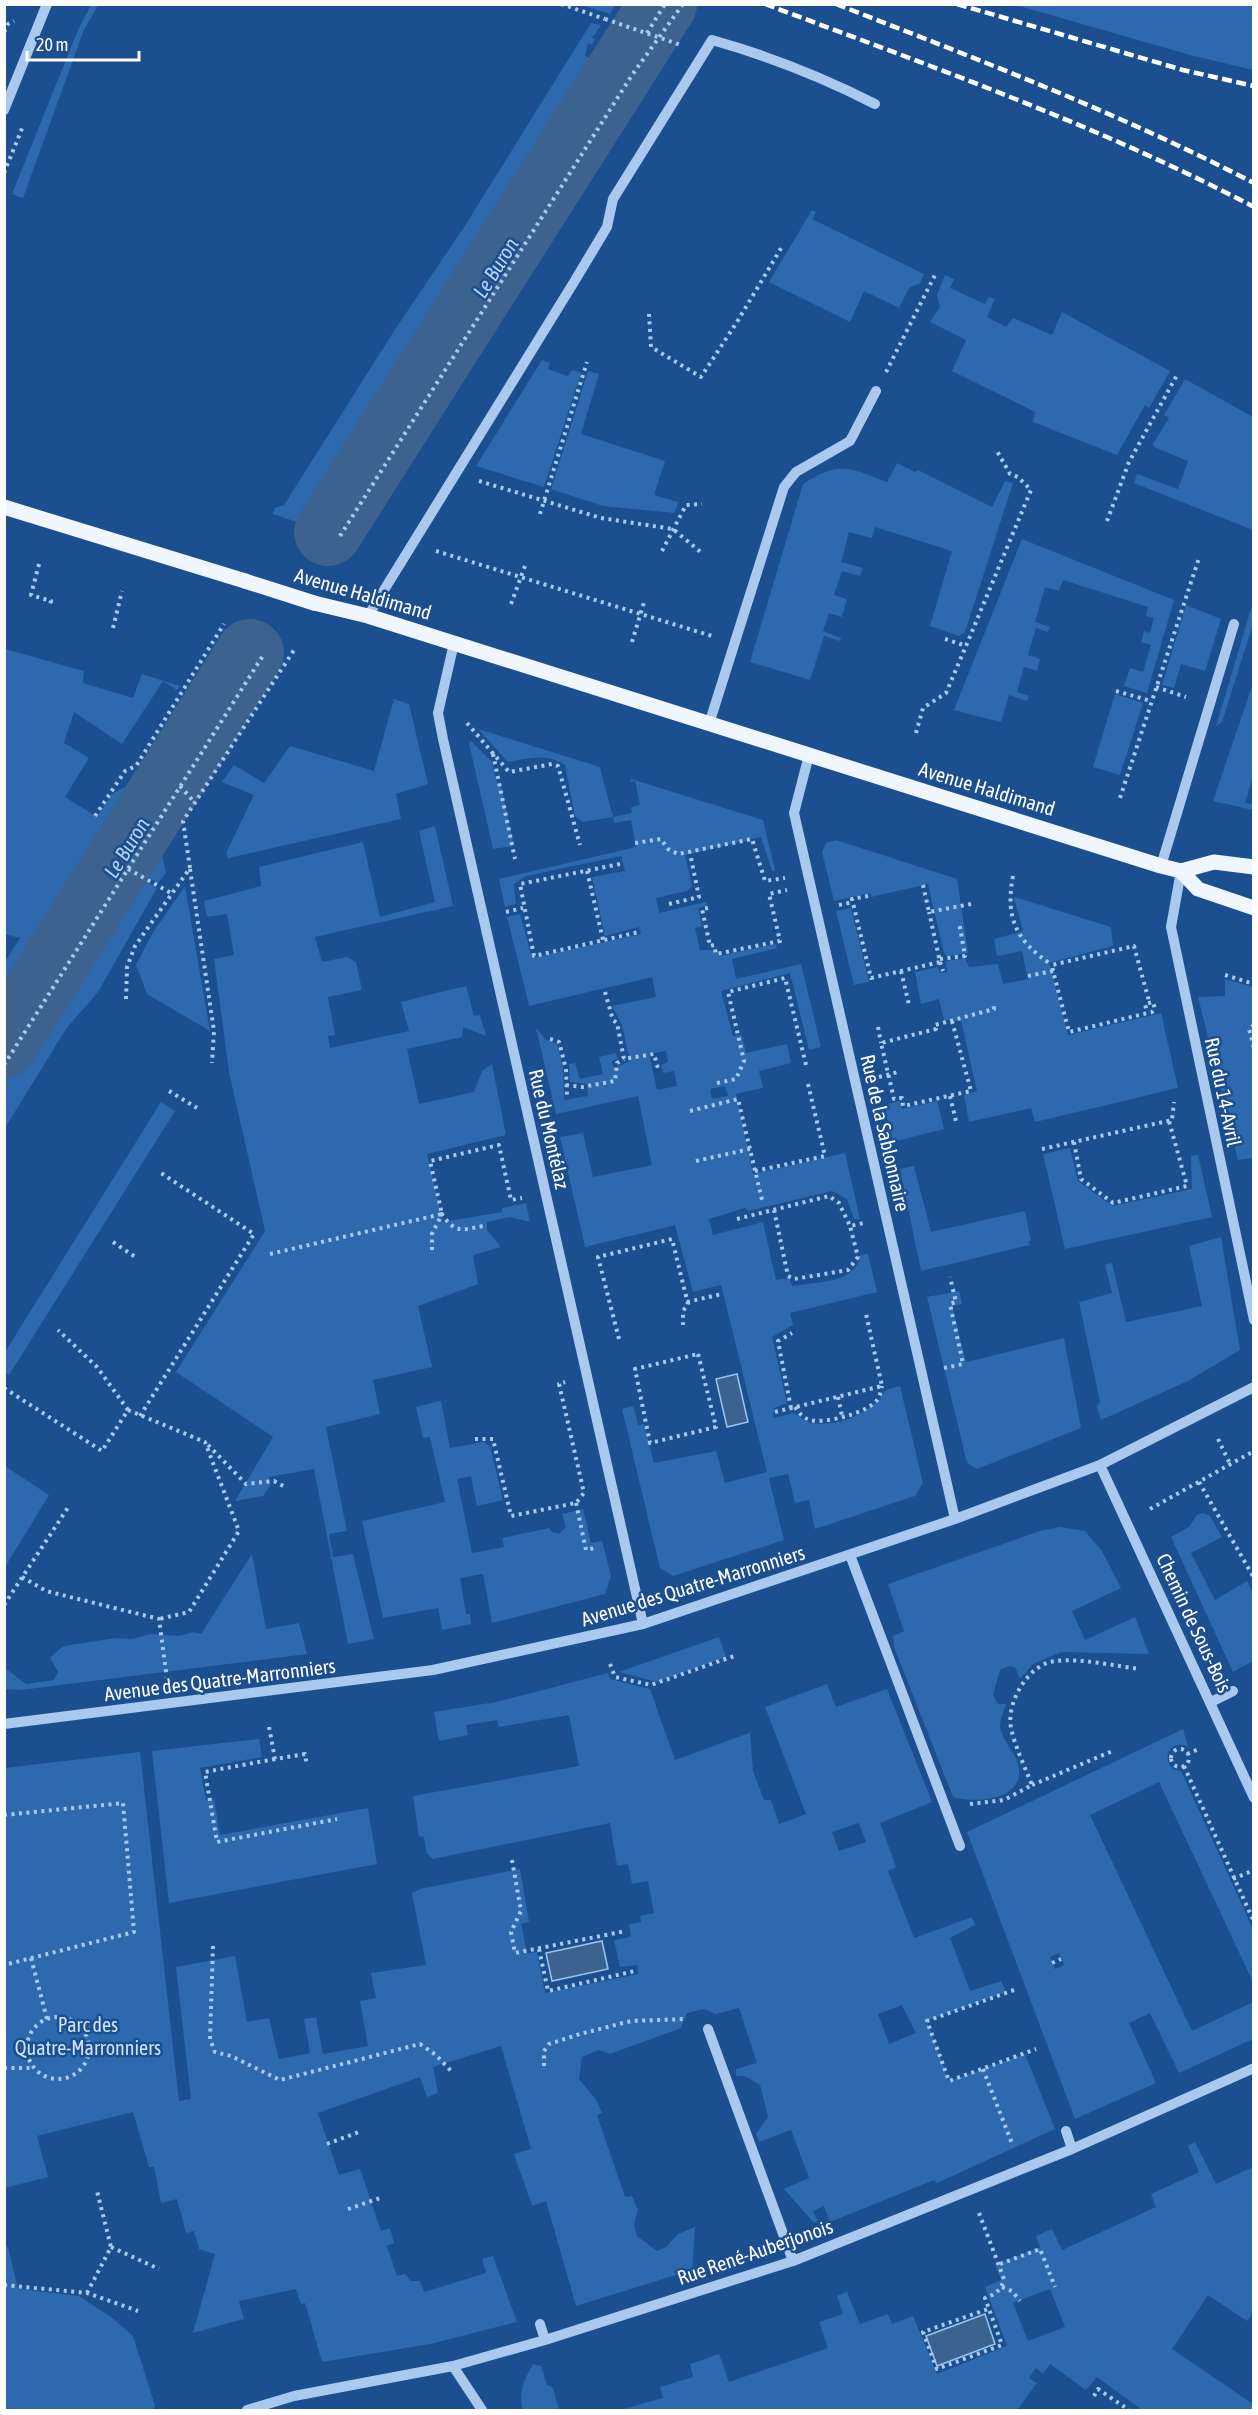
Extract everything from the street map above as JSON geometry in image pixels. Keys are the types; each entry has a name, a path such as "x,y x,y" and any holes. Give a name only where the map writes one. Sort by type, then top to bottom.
{"main road":[{"name":"Avenue Haldimand","path":"4,507 314,603 368,615 1161,866 1181,870 1214,862 1254,867"},
{"path":"1181,870 1198,889 1254,908"}],"street":[{"path":"4,110 47,4"},
{"path":"368,615 580,273 607,227 613,199 711,40 761,54 821,77 875,104"},
{"path":"709,724 784,487 796,472 850,441 876,391"},
{"path":"1161,866 1234,624"},
{"name":"Rue du Montélaz","path":"454,643 438,713 443,739 643,1624"},
{"name":"Rue de la Sablonnaire","path":"809,755 794,813 955,1519"},
{"name":"Rue du 14-Avril","path":"1181,870 1171,927 1254,1320"},
{"name":"Avenue des Quatre-Marronniers","path":"4,1724 433,1670 643,1624 955,1519 1100,1465 1254,1387"},
{"name":"Chemin de Sous-Bois","path":"1100,1465 1254,1798"},
{"path":"850,1555 960,1846"},
{"path":"1211,1702 1233,1690"},
{"path":"708,2029 793,2260"},
{"name":"Rue René-Auberjonois","path":"248,2410 294,2396 453,2366 545,2340 793,2260 1072,2149 1254,2068"},
{"path":"1066,2131 1072,2149"},
{"path":"540,2324 545,2340"},
{"path":"453,2366 482,2410"}],"path":[{"path":"561,4 681,45"},
{"path":"647,33 665,4"},
{"path":"340,536 632,75 683,4"},
{"path":"649,314 651,347 701,377 783,245"},
{"path":"876,391 936,273"},
{"path":"540,514 587,362"},
{"path":"1107,520 1129,462 1177,375"},
{"path":"916,733 923,708 946,693 1030,490 1018,477 1010,474 998,450"},
{"path":"475,480 601,518 673,529 703,554"},
{"path":"662,550 686,505 702,504"},
{"path":"441,540 435,550 715,637"},
{"path":"1120,798 1199,558"},
{"path":"511,604 526,563"},
{"path":"39,564 31,595 51,601 49,607"},
{"path":"112,628 122,591"},
{"path":"632,642 645,599"},
{"path":"95,816 125,771 136,765 224,624"},
{"path":"945,639 966,646"},
{"path":"212,1063 214,1030 183,820 296,647"},
{"path":"4,1065 264,654"},
{"path":"1155,687 1209,704"},
{"path":"1116,690 1151,700"},
{"path":"464,720 509,772 552,764 558,766 580,845"},
{"path":"492,752 515,859"},
{"path":"180,786 195,803"},
{"path":"636,843 661,839 668,849 678,854 752,839 765,880 786,878"},
{"path":"669,904 699,897 690,853"},
{"path":"620,864 520,884 534,956 639,932"},
{"path":"126,999 127,967 135,946 190,868"},
{"path":"128,869 171,893"},
{"path":"587,870 603,940"},
{"path":"1012,876 1009,896 1016,933 1052,965 1069,1032 1146,1014 1155,1009 1154,1003 1149,1001 1134,945 1052,965"},
{"path":"923,885 942,970"},
{"path":"708,908 702,909 710,945 714,945 716,954 770,944 780,941 769,894 789,889"},
{"path":"868,896 852,899 871,978 965,956 959,922"},
{"path":"929,912 971,904"},
{"path":"502,913 523,908"},
{"path":"1028,976 1053,970"},
{"path":"901,971 909,1005"},
{"path":"1225,975 1254,984"},
{"path":"717,1083 736,1079 744,1060 728,992 785,978 807,1069"},
{"path":"605,992 613,1020 617,1023 624,1059"},
{"path":"1147,1012 1144,1007 1149,1001"},
{"path":"881,1043 936,1029 935,1025 994,1009 993,1002"},
{"path":"878,1027 894,1099 902,1098 903,1106 971,1090 952,1020"},
{"path":"1254,1025 1249,1029 1254,1048"},
{"path":"550,1039 560,1042 566,1069 567,1098"},
{"path":"566,1085 582,1087 615,1081 617,1063 624,1059 654,1054 659,1072"},
{"path":"755,1170 825,1155 808,1084"},
{"path":"169,1090 197,1108"},
{"path":"950,1095 956,1121"},
{"path":"690,1110 738,1099 763,1204"},
{"path":"1042,1149 1172,1120 1174,1102"},
{"path":"1074,1142 1081,1179 1113,1203 1187,1185 1169,1120"},
{"path":"483,1226 459,1230 450,1226 442,1214 430,1161 499,1145 511,1200 529,1196"},
{"path":"696,1161 750,1149"},
{"path":"140,1416 254,1234 158,1170"},
{"path":"737,1219 829,1196 839,1203 850,1226 858,1257 848,1270 794,1279 788,1276 774,1210"},
{"path":"432,1250 435,1222 442,1214"},
{"path":"270,1254 442,1214"},
{"path":"850,1226 865,1222"},
{"path":"619,1339 598,1257 672,1239 687,1302 683,1311 683,1325"},
{"path":"113,1242 137,1258"},
{"path":"938,1369 963,1364 950,1304 956,1302 950,1277"},
{"path":"687,1302 722,1294"},
{"path":"792,1333 778,1341 793,1407 810,1420 842,1417 861,1411 877,1401 882,1386 866,1314"},
{"path":"58,1330 97,1367 128,1410 205,1442 246,1484 274,1480 285,1487"},
{"path":"698,1354 716,1427 650,1443 639,1392 635,1369 698,1354"},
{"path":"475,1439 493,1439 511,1516 576,1503 584,1493 559,1384 571,1381"},
{"path":"775,1412 882,1386"},
{"path":"4,1388 102,1450 128,1410"},
{"path":"838,1397 842,1417"},
{"path":"1218,1439 1230,1464"},
{"path":"22,1577 46,1591 159,1619 189,1612 239,1531 205,1442"},
{"path":"1150,1509 1254,1451"},
{"path":"1199,1482 1254,1578"},
{"path":"576,1503 586,1550 595,1548"},
{"path":"4,1605 69,1506"},
{"path":"159,1619 167,1679"},
{"path":"610,1664 615,1677 651,1685 737,1655"},
{"path":"1032,1785 1010,1726 1014,1702 1021,1686 1035,1670 1055,1660 1140,1669"},
{"path":"269,1727 275,1759"},
{"path":"1177,1749 1183,1749 1187,1754 1188,1761 1184,1766 1173,1764 1171,1756 1177,1749"},
{"path":"1187,1754 1199,1749"},
{"path":"943,1803 973,1804 1004,1800 1032,1785 1115,1750"},
{"path":"307,1766 305,1754 205,1772 217,1842 337,1819"},
{"path":"1184,1766 1254,1922"},
{"path":"4,1815 123,1803 134,1932 4,1965"},
{"path":"512,1860 521,1911 511,1932 515,1953 626,1930"},
{"path":"1233,1879 1254,1870"},
{"path":"213,1946 210,2039 215,2052 231,2056 280,2080 420,2044 436,2055 451,2071"},
{"path":"539,1949 548,1990 635,1971"},
{"path":"31,1958 47,2019"},
{"path":"1052,1963 1061,1959"},
{"path":"1014,1990 927,2020 949,2081 1036,2049"},
{"path":"4,2068 33,2068 52,2079 63,2079 82,2069 87,2060 90,2049 83,2029 67,2018 47,2019 38,2024 28,2040 27,2049 33,2068"},
{"path":"544,2066 544,2051 549,2044 631,2021 693,2019 708,2029"},
{"path":"983,2069 1016,2155"},
{"path":"327,2144 359,2132"},
{"path":"970,2190 1004,2279 1002,2287 994,2295 985,2298 1002,2345 937,2369 923,2332 988,2309"},
{"path":"87,2293 111,2247 98,2191"},
{"path":"348,2209 380,2198"},
{"path":"111,2247 159,2269"},
{"path":"1000,2264 1040,2249 1055,2287"},
{"path":"4,2285 87,2293 138,2311"},
{"path":"1002,2287 1012,2290 1020,2301"},
{"path":"1094,2396 1098,2389 1129,2410"}],"green space":[{"path":"91,5 98,5 83,32 23,198 12,194 78,30"},
{"path":"581,5 615,5 610,14"},
{"path":"1016,5 1253,5 1253,70 1190,55"},
{"path":"591,23 601,25 592,38 595,39 592,45 588,43 585,55 606,70 350,478 331,485 341,490 317,529 273,514 275,508 284,505 394,331 466,224"},
{"path":"812,210 816,212 812,219 924,274 920,283 909,288 899,308 864,291 850,322 769,282"},
{"path":"945,275 954,279 950,288 985,304 989,297 995,299 987,317 1006,327 1013,318 1052,335 1062,312 1170,371 1149,408 1145,405 1117,455 1033,422 1035,412 952,371 966,340 930,322 940,307 937,295"},
{"path":"474,330 482,340 372,517 347,539 344,537"},
{"path":"542,360 550,363 548,369 568,376 572,370 581,373 544,487 476,466"},
{"path":"588,371 599,374 581,434 665,461 654,495 678,502 675,513 603,506 551,489"},
{"path":"1185,379 1253,417 1253,530 1134,483 1137,474 1178,489 1188,461 1154,447 1153,444 1169,418 1164,415"},
{"path":"897,463 915,472 918,470 992,507 1005,481 1013,483 965,632 959,636 930,626 952,551 875,527 872,538 849,532 841,562 863,568 860,576 842,571 834,595 847,599 842,617 829,613 823,631 841,638 840,641 824,636 810,680 750,662 803,484 815,476 836,469 854,470 887,482"},
{"path":"1022,539 1174,600 1147,693 1124,686 1130,668 1143,672 1151,645 1141,642 1144,631 1150,633 1154,618 1146,616 1148,607 1063,580 1059,591 1045,587 1035,622 1050,627 1048,632 1036,628 1028,655 1040,659 1037,671 1024,667 1017,692 1029,696 1027,701 1009,695 1001,722 954,710"},
{"path":"1253,602 1253,624 1222,722 1216,726"},
{"path":"1186,605 1221,619 1205,671 1181,664 1174,688 1162,685"},
{"path":"218,639 242,647 5,1020 5,962 20,938 5,934 5,649 84,671 83,683 133,698 142,674 180,686 177,690 163,681 122,744 74,712 64,743 89,758 65,797 97,817 113,793 129,785 208,659"},
{"path":"268,656 271,657 242,715 191,795 184,788"},
{"path":"1253,683 1253,776 1245,803 1253,804 1253,810 1213,801"},
{"path":"1115,694 1143,703 1120,775 1093,767"},
{"path":"394,699 409,704 428,784 396,794 401,819 228,858 226,853 254,795 222,782 234,765 264,783 290,746 374,771"},
{"path":"478,729 600,767 613,817 583,822 575,816 565,765 558,761 537,758 508,762"},
{"path":"471,741 492,762 497,783 500,782 514,846 493,849 469,743"},
{"path":"631,779 763,820 775,871 772,871 761,837 685,855 692,886 687,891 656,898 659,913 706,902 707,906 698,908 702,926 695,928 700,950 718,950 719,956 776,944 777,948 732,959 736,979 801,964 821,1047 809,1050 790,973 721,991 733,1036 742,1035 746,1053 787,1044 791,1063 759,1071 763,1088 736,1094 753,1174 845,1153 860,1219 854,1219 847,1199 832,1191 748,1211 745,1208 709,1219 713,1235 763,1222 776,1280 789,1278 792,1286 823,1282 843,1276 851,1272 861,1255 868,1254 877,1292 790,1313 793,1325 772,1337 787,1403 774,1408 773,1418 794,1413 811,1423 844,1421 872,1406 886,1390 900,1386 923,1483 915,1496 815,1529 809,1500 795,1503 788,1474 769,1478 784,1540 673,1576 660,1568 622,1409 633,1406 638,1425 644,1424 654,1463 716,1451 725,1483 767,1472 721,1285 693,1292 675,1225 585,1247 560,1137 583,1133 593,1177 652,1165 638,1096 556,1114 536,1028 546,1040 557,1044 563,1067 564,1100 588,1096 587,1084 570,1082 569,1064 575,1063 580,1079 603,1074 599,1057 616,1053 618,1059 612,1061 614,1068 630,1061 622,1025 612,1006 656,997 652,977 529,1006 507,917 520,914 532,958 641,934 639,927 605,936 592,877 625,871 621,856 526,876 514,884 516,904 505,907 499,879 636,847 631,820 614,823 613,817 632,813 631,807 640,805 635,781 630,782","holes":["666,1051 668,1062 661,1065 663,1073 674,1071 677,1086 657,1090 649,1054","725,1086 728,1096 712,1099 710,1089"]},
{"path":"176,800 183,806 160,845 166,873 158,883 134,869"},
{"path":"435,826 453,906 315,937 322,962 347,957 356,962 362,990 328,997 335,1035 328,1036 330,1048 409,1031 401,1002 466,986 474,1016 480,1015 486,1036 463,1027 462,1037 407,1049 419,1104 474,1092 482,1071 492,1064 506,1135 427,1154 443,1222 502,1212 502,1208 526,1203 530,1222 510,1217 487,1222 487,1230 501,1247 473,1255 478,1284 418,1306 432,1367 373,1380 380,1414 326,1427 347,1531 329,1534 333,1557 353,1554 374,1639 348,1644 314,1469 269,1477 270,1486 263,1496 235,1501 273,1437 176,1372 265,1231 229,1072 214,959 234,955 227,914 207,917 204,901 261,886 259,867 363,842 380,917 435,902 419,831"},
{"path":"836,840 957,879 968,953 947,956 944,953 928,884 871,897 870,893 834,901 822,852 826,843"},
{"path":"131,874 157,888 98,992 66,1029 5,1128 5,1073"},
{"path":"185,886 210,1031 147,994 136,965 152,934"},
{"path":"1014,897 1111,927 1113,946 1049,963 1068,1035 1161,1013 1178,1088 1035,1122 1031,1108 969,1122 964,1095 977,1091 961,1021 944,1020 939,999 921,1004 915,972 938,967 940,973 947,972 946,961 965,958 969,967 998,964 1003,984 1028,979 1022,951 997,956 994,939 1023,931"},
{"path":"851,908 869,982 854,985 836,911"},
{"path":"1225,979 1253,987 1253,1158 1238,1160 1198,997 1225,996"},
{"path":"900,1101 902,1109 937,1101 944,1129 893,1142 884,1105"},
{"path":"161,1102 175,1111 9,1375 5,1372 5,1352"},
{"path":"1070,1148 1078,1181 1112,1206 1192,1189 1191,1156 1198,1155 1212,1217 1065,1249 1043,1154"},
{"path":"914,1166 931,1232 1025,1211 1030,1245 921,1271 900,1169"},
{"path":"1221,1237 1240,1350 1188,1381 1101,1420 1097,1406 1100,1402 1079,1302 1112,1293 1105,1265 1112,1263 1126,1322 1202,1306 1189,1246"},
{"path":"959,1291 962,1304 952,1306 966,1362 1064,1338 1081,1428 977,1469 967,1463 927,1297"},
{"path":"441,1401 450,1448 483,1442 490,1446 503,1500 477,1506 471,1476 457,1479 472,1553 504,1547 502,1538 549,1528 552,1532 559,1534 566,1527 562,1514 583,1509 591,1543 602,1541 611,1576 605,1594 492,1623 483,1574 460,1578 466,1614 470,1614 471,1624 442,1630 438,1608 383,1618 362,1521 445,1502 430,1437 423,1438 416,1407"},
{"path":"5,1466 49,1495 5,1567"},
{"path":"1203,1513 1210,1516 1222,1537 1191,1553 1215,1600 1247,1581 1253,1593 1253,1661 1233,1672 1171,1537 1189,1527 1197,1515"},
{"path":"1060,1527 1085,1531 1102,1551 1121,1588 1072,1611 1085,1640 1135,1617 1149,1654 1061,1652 1033,1664 1020,1679 1015,1667 1009,1666 1000,1670 993,1695 998,1704 1006,1704 1000,1726 1018,1764 1019,1776 1015,1785 1008,1792 997,1797 974,1800 953,1797 894,1647 893,1636 904,1631 888,1584 1040,1531"},
{"path":"252,1554 266,1629 299,1623 307,1654 21,1690 5,1689 5,1668 26,1684 54,1680 58,1672 50,1658 62,1647 116,1638 131,1639 151,1634 179,1636 194,1632 201,1634"},
{"path":"719,1637 726,1657 657,1682 619,1672"},
{"name":"Parc des Quatre-Marronniers","path":"608,1673 610,1679 650,1689 675,1760 752,1732 750,1734 753,1771 764,1800 771,1800 779,1824 806,1814 765,1707 827,1684 836,1707 887,1689 932,1802 880,1823 896,1867 888,1871 914,1938 972,1917 975,1925 950,1938 970,1991 1001,1981 1006,1992 927,2021 949,2081 1025,2054 1055,2129 937,2183 934,2180 830,2222 824,2206 813,2211 818,2221 814,2223 784,2189 809,2178 791,2130 759,2142 756,2134 768,2117 760,2085 745,2076 736,2076 736,2069 757,2063 739,2008 716,2014 704,2009 687,2013 681,2028 610,2054 599,2050 582,2057 579,2079 597,2101 602,2113 597,2115 625,2197 632,2196 638,2210 634,2225 637,2236 657,2251 666,2247 678,2234 695,2227 692,2270 576,2306 546,2201 532,2206 514,2154 531,2149 501,2046 433,2067 438,2093 427,2097 420,2077 318,2113 339,2175 360,2169 381,2231 390,2228 394,2243 387,2246 397,2276 405,2274 411,2281 420,2281 424,2292 486,2273 482,2259 493,2256 517,2322 430,2344 322,2362 305,2303 301,2304 296,2289 239,2301 244,2319 193,2333 215,2254 199,2249 194,2231 186,2233 177,2199 161,2203 154,2167 149,2167 133,2112 37,2136 48,2177 5,2188 5,1768 140,1752 179,2101 191,2099 176,1967 235,1956 247,2022 269,2018 279,2059 310,2053 304,2019 316,2017 323,2054 368,2046 360,2001 376,1998 371,1973 426,1965 412,1893 420,1889 520,1869 529,1922 521,1924 527,1953 537,1952 545,1993 638,1974 637,1965 620,1967 614,1940 631,1937 629,1924 641,1922 640,1916 654,1913 648,1881 632,1884 628,1864 617,1866 610,1823 433,1859 427,1854 424,1837 419,1836 413,1796 579,1766 569,1715 499,1727 497,1720 466,1725 468,1735 439,1741 434,1712 496,1702","holes":["859,1823 866,1842 839,1851 832,1832","902,2005 916,2033 889,2044 878,2014"]},
{"path":"1183,1729 1188,1747 1177,1745 1173,1747 1168,1754 1169,1764 1173,1769 1181,1771 1253,1929 1253,1982 1159,1782 1090,1815 1192,2031 1253,2002 1253,2039 1179,2073 1150,2013 1129,2023 1156,2083 1075,2119 967,1832","holes":["1059,1953 1064,1965 1055,1969 1050,1957"]},
{"path":"259,1739 262,1757 200,1768 206,1800 214,1799 220,1835 368,1808 377,1864 169,1903 152,1751"},
{"path":"1195,2142 1216,2184 1253,2167 1253,2313 1247,2321 1208,2295 1172,2349 1253,2404 1253,2410 1142,2410 1097,2377 1086,2390 1050,2364 1043,2374 1036,2368 1029,2378 1037,2383 1017,2410 620,2410 663,2398 660,2387 693,2377 690,2364 719,2354 729,2382 828,2348 819,2322 843,2314 837,2296 847,2292 860,2324 888,2314 892,2324 913,2316 937,2374 1007,2346 985,2287 1001,2280 995,2264 1040,2248 1036,2236 1052,2229 1062,2250 1156,2207 1151,2194 1199,2172 1188,2146","holes":["1050,2289 1065,2327 1028,2341 1013,2303"]},
{"path":"8,2247 18,2289 79,2296 111,2317 133,2336 155,2406 153,2410 5,2410 4,2248"},
{"path":"533,2364 541,2366 547,2385 553,2388 559,2410 523,2410 521,2397 523,2386"}],"shaded area":[{"path":"737,1374 748,1422 727,1427 716,1379"},
{"path":"602,1941 608,1969 552,1981 546,1953"},
{"path":"985,2314 995,2344 937,2366 926,2336"}],"waterway":[{"name":"Le Buron","path":"328,532 663,4"},
{"name":"Le Buron","path":"4,1044 250,653"}],"railway":[{"path":"765,4 1074,123 1135,149 1254,207"},
{"path":"836,4 1100,110 1254,183"},
{"path":"957,4 1183,70 1254,86"}]}
